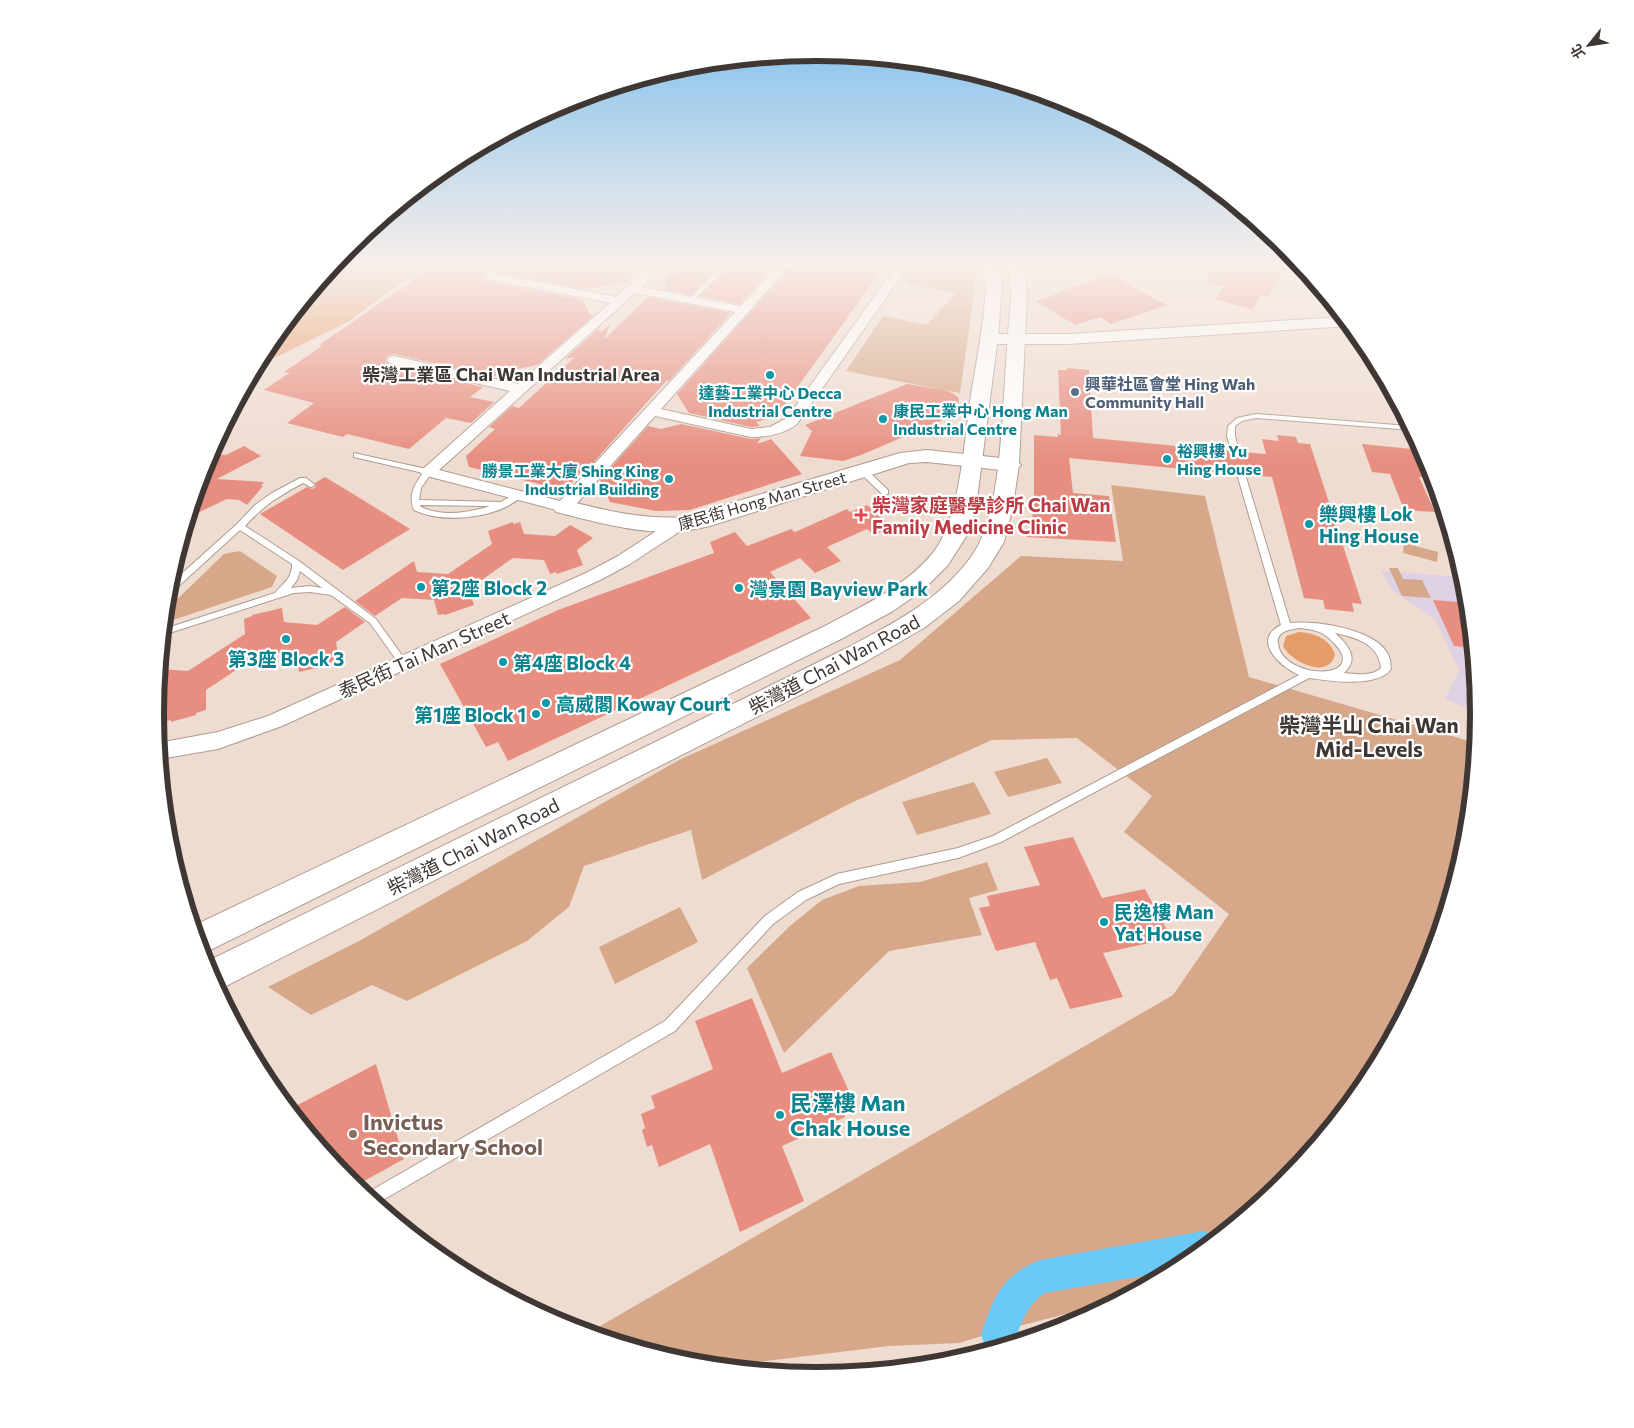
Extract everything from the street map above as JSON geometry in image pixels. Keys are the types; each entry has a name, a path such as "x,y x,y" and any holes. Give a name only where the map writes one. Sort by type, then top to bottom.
{"main road":[{"name":"柴灣道 Chai Wan Road","path":"204,937 834,632 884,605 914,584 940,560 956,536 965,508 990,328"},
{"name":"柴灣道 Chai Wan Road","path":"218,973 911,626 931,612 950,595 976,566 992,541 1004,501 1010,465 1017,328"},
{"path":"989,339 1068,339 1254,328"},
{"name":"康民街 Hong Man Street","path":"564,507 638,524 676,526 702,521 862,470 917,455 1010,465"}],"street":[{"path":"428,472 589,328"},
{"path":"564,507 728,328"},
{"path":"651,411 751,433 767,432 787,425 858,328"},
{"path":"394,360 521,389"},
{"name":"康民街 Hong Man Street","path":"428,472 513,500 564,507"},
{"name":"泰民街 Tai Man Street","path":"166,751 199,746 250,731 594,576 624,560 676,526"}],"lane":[{"path":"1234,451 1229,432 1230,427 1240,420 1256,416 1403,427"},
{"path":"357,455 428,472 415,492 417,508 428,514 470,515 513,500"},
{"path":"862,470 885,492"},
{"path":"1241,474 1286,626"},
{"path":"178,582 240,526 258,507 275,495 303,480 311,485"},
{"path":"240,526 296,563 335,594 374,621 403,663"},
{"path":"276,595 294,579 297,571 296,563"},
{"path":"170,630 276,595 310,589 335,594"},
{"path":"1299,624 1356,634 1366,638 1381,650 1387,663 1386,669 1376,677 1308,674 1287,664 1274,649 1272,642 1274,635 1278,630 1286,626 1299,624"},
{"path":"1314,627 1336,638 1347,654 1347,662 1344,669 1336,674 1326,676"},
{"path":"376,1195 670,1026 768,920 802,896 837,879 958,853 997,839 1308,674"}],"shaded area":[{"path":"291,328 336,328 268,361"},
{"path":"875,328 969,328 960,393 846,371"},
{"path":"1111,485 1205,496 1249,677 1469,741 1464,799 1457,841 1448,883 1435,924 1420,964 1402,1003 1360,1077 1308,1144 1279,1176 1247,1205 1180,1257 1106,1299 1083,1310 959,1343 889,1346 751,1363 690,1354 648,1345 597,1328 1173,995 1229,914 1124,832 1152,796 1077,738 992,740 851,803 702,880 691,830 584,866 569,907 527,941 407,1001 372,985 311,1015 268,987 359,941 679,760 900,660 1021,556 1123,561"},
{"path":"1404,543 1438,552 1437,562 1403,553"},
{"path":"240,551 277,576 272,587 172,620 175,602 224,554"},
{"path":"1389,568 1398,568 1403,579 1422,580 1431,598 1402,596"},
{"path":"1381,571 1455,576 1464,629 1470,710 1445,699 1459,670 1435,619 1394,592"},
{"path":"1299,632 1316,635 1326,641 1333,649 1335,655 1331,662 1325,666 1309,666 1287,652 1283,646 1286,636"},
{"path":"1047,758 1062,783 1008,797 994,772"},
{"path":"974,782 991,814 917,835 902,802"},
{"path":"987,862 998,890 969,898 982,935 889,951 784,1053 747,968 791,925 822,900 859,886 920,882"},
{"path":"680,907 698,942 615,984 599,947"}],"building":[{"path":"344,328 580,328 537,365 499,373 494,377 394,354 387,356 385,361 389,365 483,387 470,397 494,402 471,423 446,418 409,449 347,434 343,437 287,423 314,403 264,390 289,373 284,372 322,346 319,345"},
{"path":"609,328 604,340 617,328 718,328 668,382 667,380 592,464 591,462 571,483 552,487 469,467 466,456 495,429 489,427 512,406 519,408 575,357 565,359 598,329 601,333"},
{"path":"736,328 840,328 776,417 756,422 760,426 751,427 689,413 677,394"},
{"path":"1067,368 1089,370 1093,438 1229,451 1232,455 1238,455 1241,452 1266,454 1262,439 1279,441 1277,435 1296,437 1298,443 1310,444 1362,604 1352,603 1354,612 1325,609 1323,600 1304,598 1272,477 1247,475 1241,470 1236,471 1235,474 1069,458 1073,493 1109,496 1116,542 1026,537 1032,521 1034,500 1034,435 1058,437 1058,434 1061,435 1058,370 1067,370"},
{"name":"康民工業中心 Hong Man Industrial Centre","path":"907,384 945,390 954,394 959,398 957,414 843,461 800,456 812,431 805,425"},
{"name":"勝景工業大廈 Shing King Industrial Building","path":"681,424 751,439 761,438 757,444 771,439 802,474 690,510 656,511 610,502 600,480 648,426 661,429"},
{"path":"1362,444 1413,449 1425,477 1419,477 1435,512 1404,510 1390,474 1372,472"},
{"path":"244,446 261,456 217,479 264,482 261,486 263,486 247,505 239,500 227,499 196,514 218,455 226,455"},
{"path":"325,477 410,529 343,570 260,514 307,487 312,489 316,487 315,483"},
{"name":"高威閣 Koway Court","path":"867,505 892,527 874,535 867,529 827,547 841,561 815,573 800,558 770,572 811,618 508,761 498,742 486,747 440,664 558,610 714,553 710,542 735,532 747,546 791,529 795,532 847,509 850,512"},
{"path":"513,522 513,524 520,522 524,534 555,536 570,525 593,538 577,550 583,565 557,574 556,572 550,574 544,560 513,558 469,589 474,605 445,615 438,615 434,600 402,598 375,616 355,601 414,561 417,572 448,574 492,544 488,531"},
{"path":"1433,600 1458,602 1460,607 1466,647 1454,646"},
{"path":"345,607 365,622 336,642 339,660 330,663 330,665 299,672 297,654 263,652 206,690 206,710 196,713 196,715 171,722 171,720 164,722 166,669 188,671 245,634 244,619 252,615 282,608 284,622 317,625"},
{"name":"民逸樓 Man Yat House","path":"1073,837 1102,898 1145,889 1167,930 1155,932 1159,941 1103,953 1123,997 1070,1009 1057,978 1050,980 1035,942 996,951 979,908 990,906 987,896 1040,885 1024,847"},
{"name":"民澤樓 Man Chak House","path":"752,998 782,1073 831,1052 853,1100 841,1105 845,1117 782,1146 804,1201 740,1232 710,1144 659,1167 652,1145 647,1147 642,1130 645,1128 641,1114 655,1108 651,1096 713,1069 695,1021"},
{"name":"Invictus Secondary School","path":"376,1064 404,1159 362,1182 326,1144 295,1106"}],"waterway":[{"path":"999,1335 1013,1301 1024,1287 1040,1277 1189,1251"}],"place":[{"name":"達藝工業中心 Decca Industrial Centre","path":"770,375"},
{"name":"興華社區會堂 Hing Wah Community Hall","path":"1075,392"},
{"name":"康民工業中心 Hong Man Industrial Centre","path":"883,419"},
{"name":"裕興樓 Yu Hing House","path":"1167,459"},
{"name":"勝景工業大廈 Shing King Industrial Building","path":"669,479"},
{"name":"柴灣家庭醫學診所 Chai Wan Family Medicine Clinic","path":"861,515"},
{"name":"樂興樓 Lok Hing House","path":"1309,524"},
{"name":"第2座 Block 2","path":"421,587"},
{"name":"灣景園 Bayview Park","path":"739,588"},
{"name":"第3座 Block 3","path":"286,639"},
{"name":"第4座 Block 4","path":"503,662"},
{"name":"高威閣 Koway Court","path":"546,703"},
{"name":"第1座 Block 1","path":"536,714"},
{"name":"民逸樓 Man Yat House","path":"1104,922"},
{"name":"民澤樓 Man Chak House","path":"780,1115"},
{"name":"Invictus Secondary School","path":"353,1134"}],"district":[{"name":"柴灣工業區 Chai Wan Industrial Area","path":"511,374"},
{"name":"柴灣半山 Chai Wan Mid-Levels","path":"1369,736"}]}
